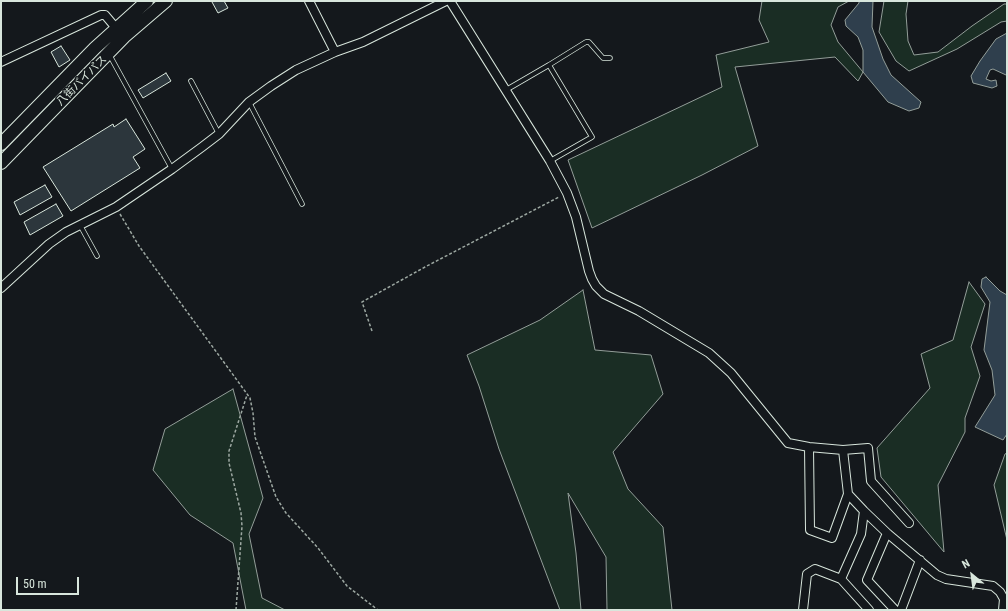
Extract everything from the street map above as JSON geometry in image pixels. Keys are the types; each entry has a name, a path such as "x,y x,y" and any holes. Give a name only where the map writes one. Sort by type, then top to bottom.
{"main road":[{"name":"八街バイパス","path":"1,144 116,28 146,1"},
{"name":"八街バイパス","path":"1,163 124,37 166,1"}],"street":[{"path":"310,1 335,52"},
{"path":"1,288 49,244 66,232 116,207 172,170 219,134 249,102 271,86 296,70 335,52 363,42 446,1"},
{"path":"450,1 550,161 568,193 576,217 589,271 596,286 604,294 639,311 709,353 731,373 788,443 843,450 868,448 871,481 910,522"},
{"path":"1,62 101,14 105,15 116,28"},
{"path":"810,447 810,530 832,538 848,494 843,450"},
{"path":"848,494 887,533 938,576 946,579 993,586 1000,592 1004,599 1003,610"},
{"path":"841,579 861,534 864,511"},
{"path":"887,533 867,580 895,610"},
{"path":"901,610 920,560"},
{"path":"803,610 807,574 816,569 841,579 869,610"}],"lane":[{"path":"506,90 586,42 589,42 603,58 610,58"},
{"path":"109,53 172,170"},
{"path":"549,65 592,137 550,161"},
{"path":"190,81 219,134"},
{"path":"249,102 302,204"},
{"path":"80,225 97,256"}],"path":[{"path":"372,331 362,302 425,267 568,193"},
{"path":"116,207 139,246 250,398 255,437 276,497 286,513 318,548 347,586 378,610"},
{"path":"236,610 242,526 241,513 229,462 229,451 247,395"}],"green space":[{"path":"762,1 849,1 838,7 831,25 838,42 863,72 858,81 835,57 735,67 758,146 592,228 568,160 722,87 716,55 769,42 759,20"},
{"path":"884,1 908,1 906,14 908,41 914,55 938,52 1004,4 1007,4 1007,21 1001,22 957,49 909,71 896,61 879,32"},
{"path":"969,282 985,304 971,347 980,376 965,418 965,432 938,485 944,552 881,477 877,448 930,388 921,354 953,340"},
{"path":"583,290 595,350 651,355 663,394 613,452 628,489 663,527 672,610 607,610 606,557 568,493 576,553 581,610 560,610 499,449 479,386 467,355 540,320"},
{"path":"233,389 263,498 249,534 262,598 285,610 246,610 233,543 190,515 153,470 165,429"},
{"path":"1007,453 1007,540 994,485 1005,454"}],"water":[{"path":"859,1 873,1 872,27 883,59 891,75 921,102 919,108 909,111 888,102 863,72 863,50 858,37 846,26 845,20"},
{"path":"1007,33 1007,74 1006,75 993,69 990,70 986,79 991,81 996,80 997,86 992,88 973,83 971,76 980,61 996,39"},
{"path":"986,277 1000,291 1007,295 1007,434 1003,440 975,427 995,395 992,370 984,350 990,302 981,287 982,279"}],"building":[{"path":"224,1 228,8 218,13 212,2"},
{"path":"61,46 70,60 59,67 51,52"},
{"path":"166,73 171,81 143,98 138,90"},
{"path":"126,119 145,149 133,157 140,168 71,211 43,167 113,124 114,127"},
{"path":"45,185 52,197 20,215 14,202"},
{"path":"56,204 63,216 30,235 24,222"}]}
